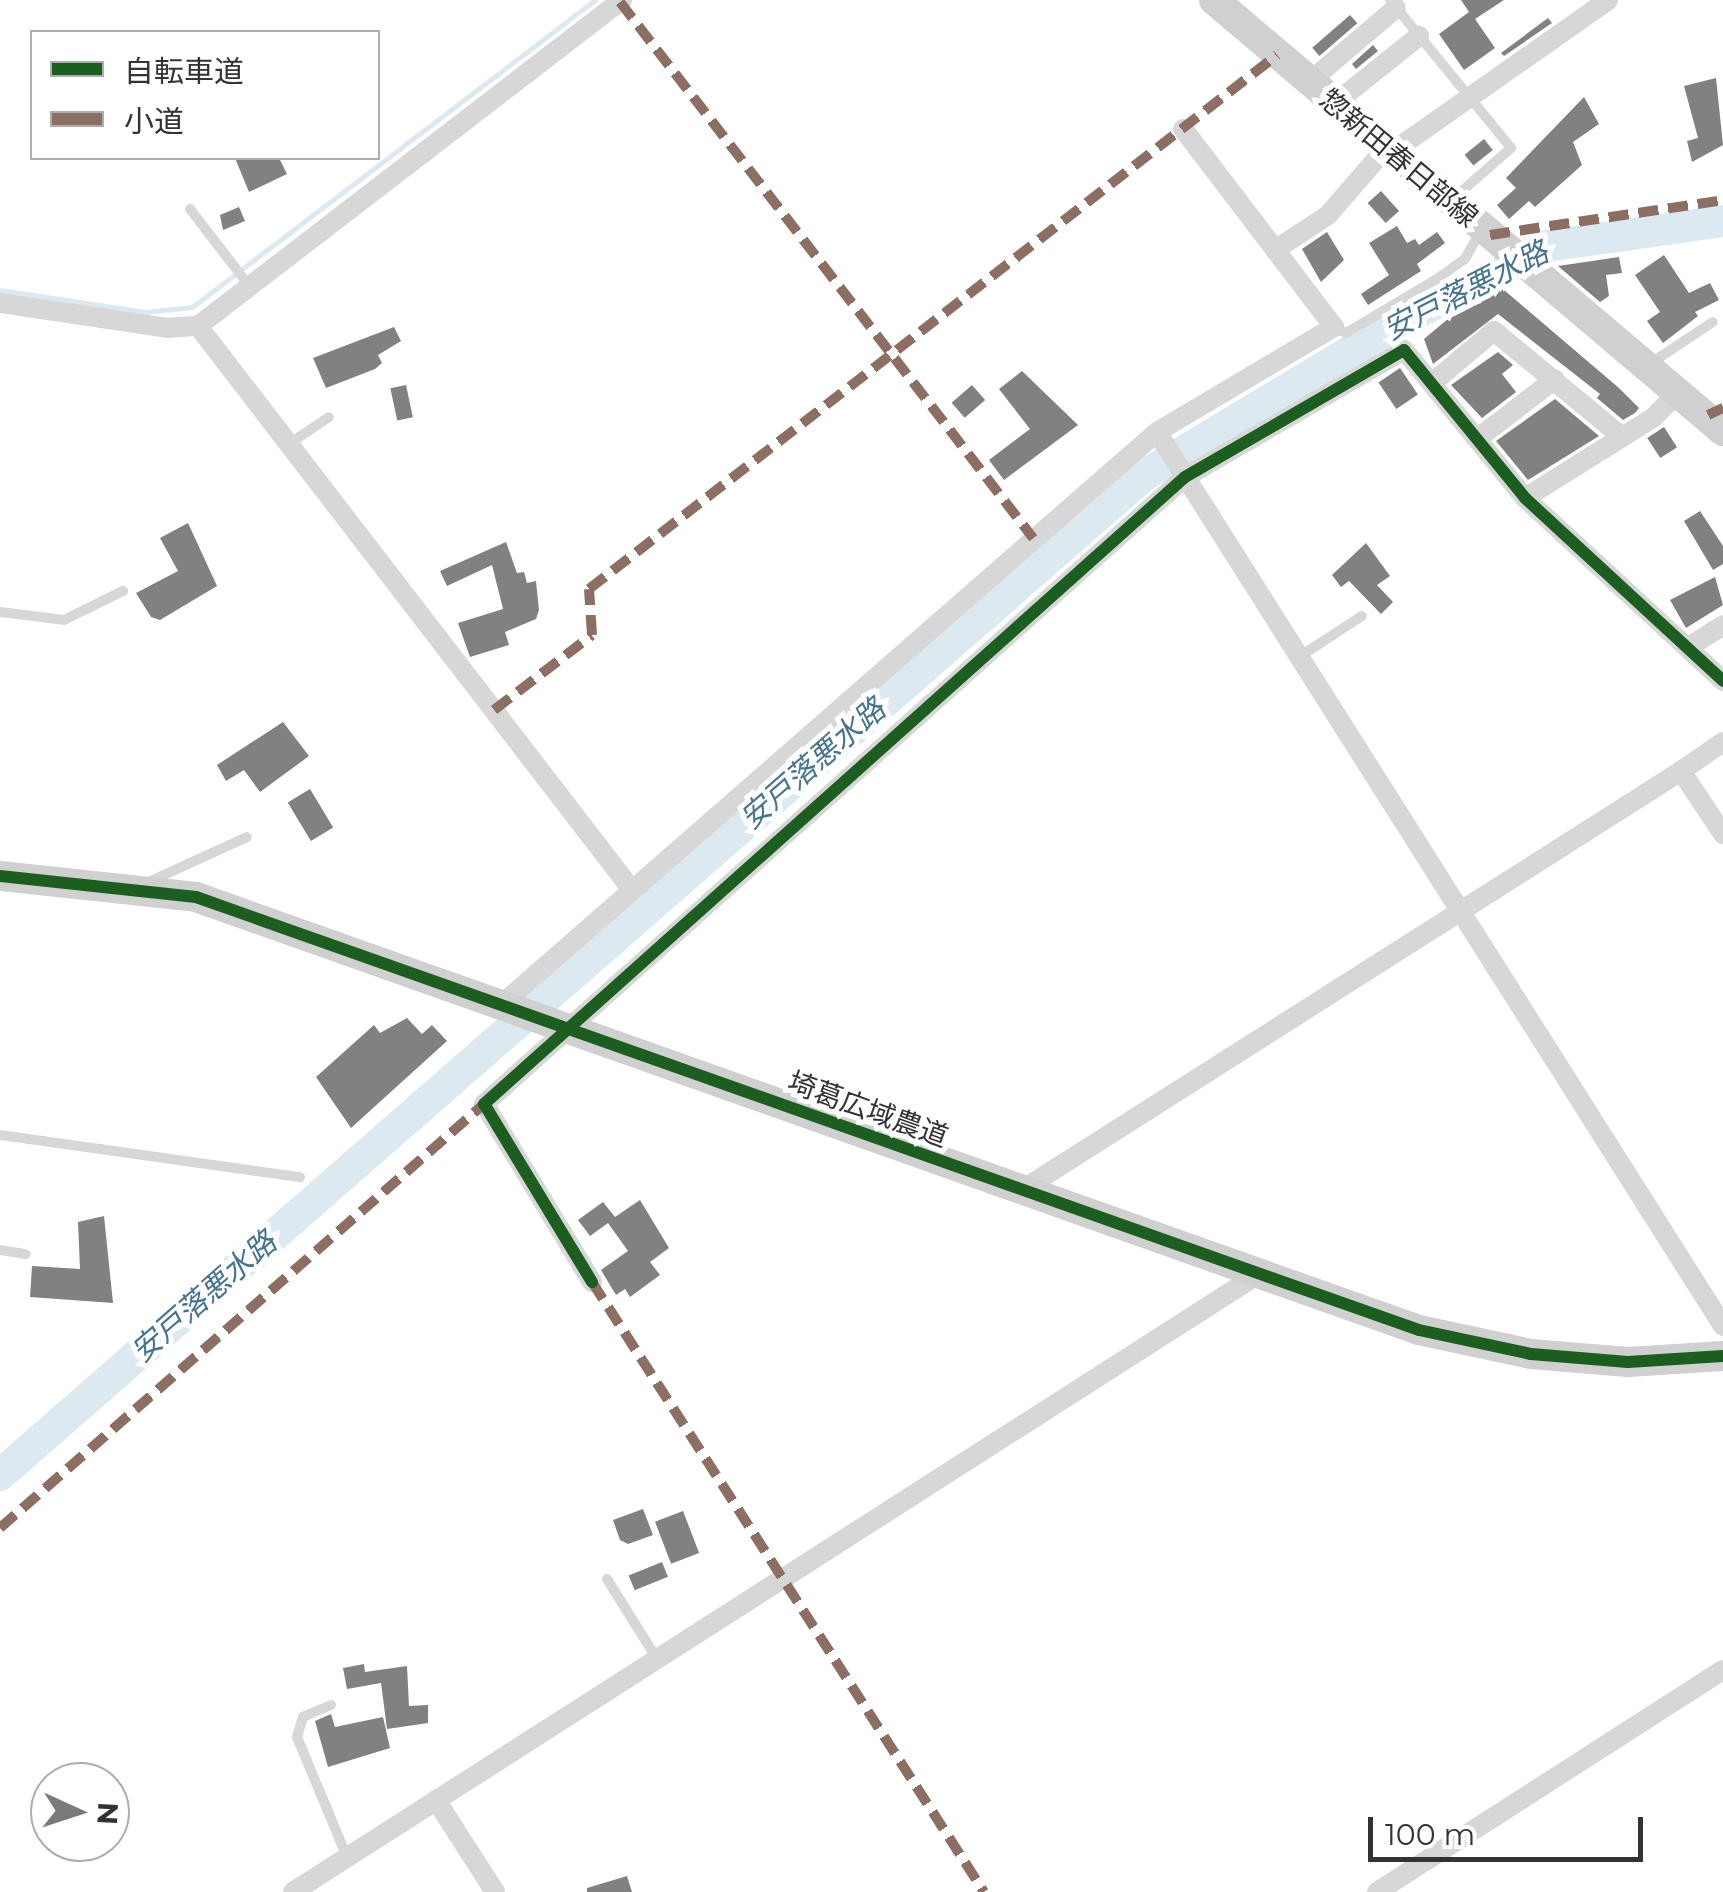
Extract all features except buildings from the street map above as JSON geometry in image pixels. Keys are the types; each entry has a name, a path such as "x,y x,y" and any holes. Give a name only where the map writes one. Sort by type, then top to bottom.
{"street":[{"path":"0,303 168,328 198,326 622,0"},
{"name":"惣新田春日部線","path":"1214,0 1723,431"},
{"path":"1275,250 1328,215 1389,150 1608,0"},
{"path":"1309,82 1393,4"},
{"path":"1334,104 1418,36"},
{"path":"505,1006 632,890 1157,432 1334,327 1183,129"},
{"path":"198,326 632,890"},
{"path":"1432,383 1494,331 1622,437"},
{"path":"592,1282 484,1104 559,1025 1186,476 1404,350 1525,498 1690,646 1723,681"},
{"path":"1478,439 1556,379"},
{"path":"1525,498 1622,437 1678,393"},
{"path":"1157,432 1723,1326"},
{"path":"1690,646 1723,625"},
{"path":"1022,1190 1723,742"},
{"path":"1681,771 1723,834"},
{"name":"埼葛広域農道","path":"0,876 196,897 1257,1276 1420,1330 1531,1354 1628,1362 1723,1356"},
{"path":"293,1892 1257,1276"},
{"path":"1377,1892 1723,1670"},
{"path":"436,1800 495,1892"}],"lane":[{"path":"1393,4 1511,148 1450,202"},
{"path":"190,208 250,286"},
{"path":"1334,327 1346,332 1437,279 1465,259 1482,228"},
{"path":"1647,366 1713,322"},
{"path":"289,444 329,417"},
{"path":"0,612 64,620 123,590"},
{"path":"1299,657 1362,616"},
{"path":"138,888 247,837"},
{"path":"0,1135 300,1176"},
{"path":"0,1250 26,1254"},
{"path":"607,1579 657,1660"},
{"path":"331,1706 302,1716 298,1737 347,1858"}],"waterway":[{"path":"0,290 145,312 192,307 595,0"},
{"name":"安戸落悪水路","path":"0,1475 1143,476 1399,322 1546,246 1723,221"}],"marked path":[{"path":"620,2 1033,538"},
{"path":"494,710 592,635 589,589 1277,55"},
{"path":"1490,235 1723,200"},
{"path":"1708,415 1723,408"},
{"path":"0,1528 484,1104"},
{"path":"592,1282 984,1892"}],"cycle path":[{"path":"592,1282 484,1104 1185,477 1404,350 1525,498 1723,681"},
{"path":"0,876 196,897 1419,1330 1531,1354 1628,1362 1723,1356"}]}
